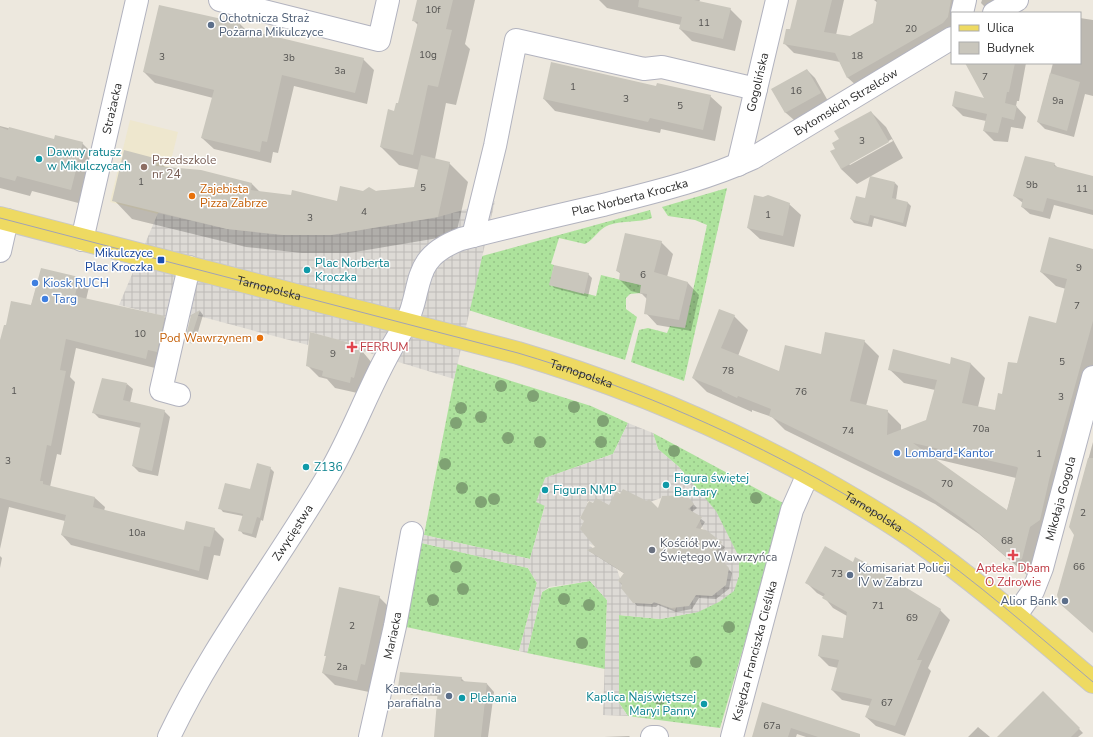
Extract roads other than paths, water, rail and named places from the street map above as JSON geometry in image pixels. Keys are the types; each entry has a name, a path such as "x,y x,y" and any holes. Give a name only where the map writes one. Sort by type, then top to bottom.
{"main road":[{"name":"Tarnopolska","path":"3,219 407,323 530,357 621,387 729,433 808,474 911,536 958,569 1016,615 1093,682"}],"street":[{"name":"Strażacka","path":"82,240 137,0"},
{"path":"220,0 380,40 388,0"},
{"name":"Gogolińska","path":"738,165 777,0"},
{"path":"962,12 965,0"},
{"path":"996,12 1017,0"},
{"name":"Bytomskich Strzelców","path":"738,165 754,158 951,39"},
{"path":"473,236 495,146 516,40 644,69 662,67 756,89"},
{"name":"Plac Norberta Kroczka","path":"407,323 414,306 423,268 428,260 445,245 473,236 631,198 701,179 738,165"},
{"path":"0,251 3,219"},
{"path":"178,395 161,390 189,267"},
{"name":"Zwycięstwa","path":"169,737 199,676 329,474 350,434 384,358 407,323"},
{"name":"Mikołaja Gogola","path":"1016,615 1034,592 1042,568 1093,377"},
{"name":"Księdza Franciszka Cieślika","path":"732,737 792,510 808,474"},
{"name":"Mariacka","path":"370,737 396,620 412,533"},
{"path":"652,737 657,737"}],"tram line":[{"path":"0,218 518,353 595,378 671,408 745,441 818,479 878,514 913,537 982,589 1093,682"}],"place":[{"name":"Ochotnicza Straż Pożarna Mikulczyce","path":"211,25"},
{"name":"Dawny ratusz w Mikulczycach","path":"39,159"},
{"name":"Przedszkole nr 24","path":"144,167"},
{"name":"Zajebista Pizza Zabrze","path":"192,196"},
{"name":"Mikulczyce Plac Kroczka","path":"161,260"},
{"name":"Plac Norberta Kroczka","path":"307,270"},
{"name":"Kiosk RUCH","path":"35,283"},
{"name":"Targ","path":"45,299"},
{"name":"Pod Wawrzynem","path":"260,338"},
{"name":"FERRUM","path":"352,347"},
{"name":"Lombard-Kantor","path":"897,453"},
{"name":"Z136","path":"306,467"},
{"name":"Figura świętej Barbary","path":"666,485"},
{"name":"Figura NMP","path":"545,490"},
{"name":"Kościół pw. Świętego Wawrzyńca","path":"652,550"},
{"name":"Apteka Dbam O Zdrowie","path":"1013,555"},
{"name":"Komisariat Policji IV w Zabrzu","path":"850,575"},
{"name":"Alior Bank","path":"1065,601"},
{"name":"Kancelaria parafialna","path":"449,696"},
{"name":"Plebania","path":"462,698"},
{"name":"Kaplica Najświętszej Maryi Panny","path":"704,704"}]}
